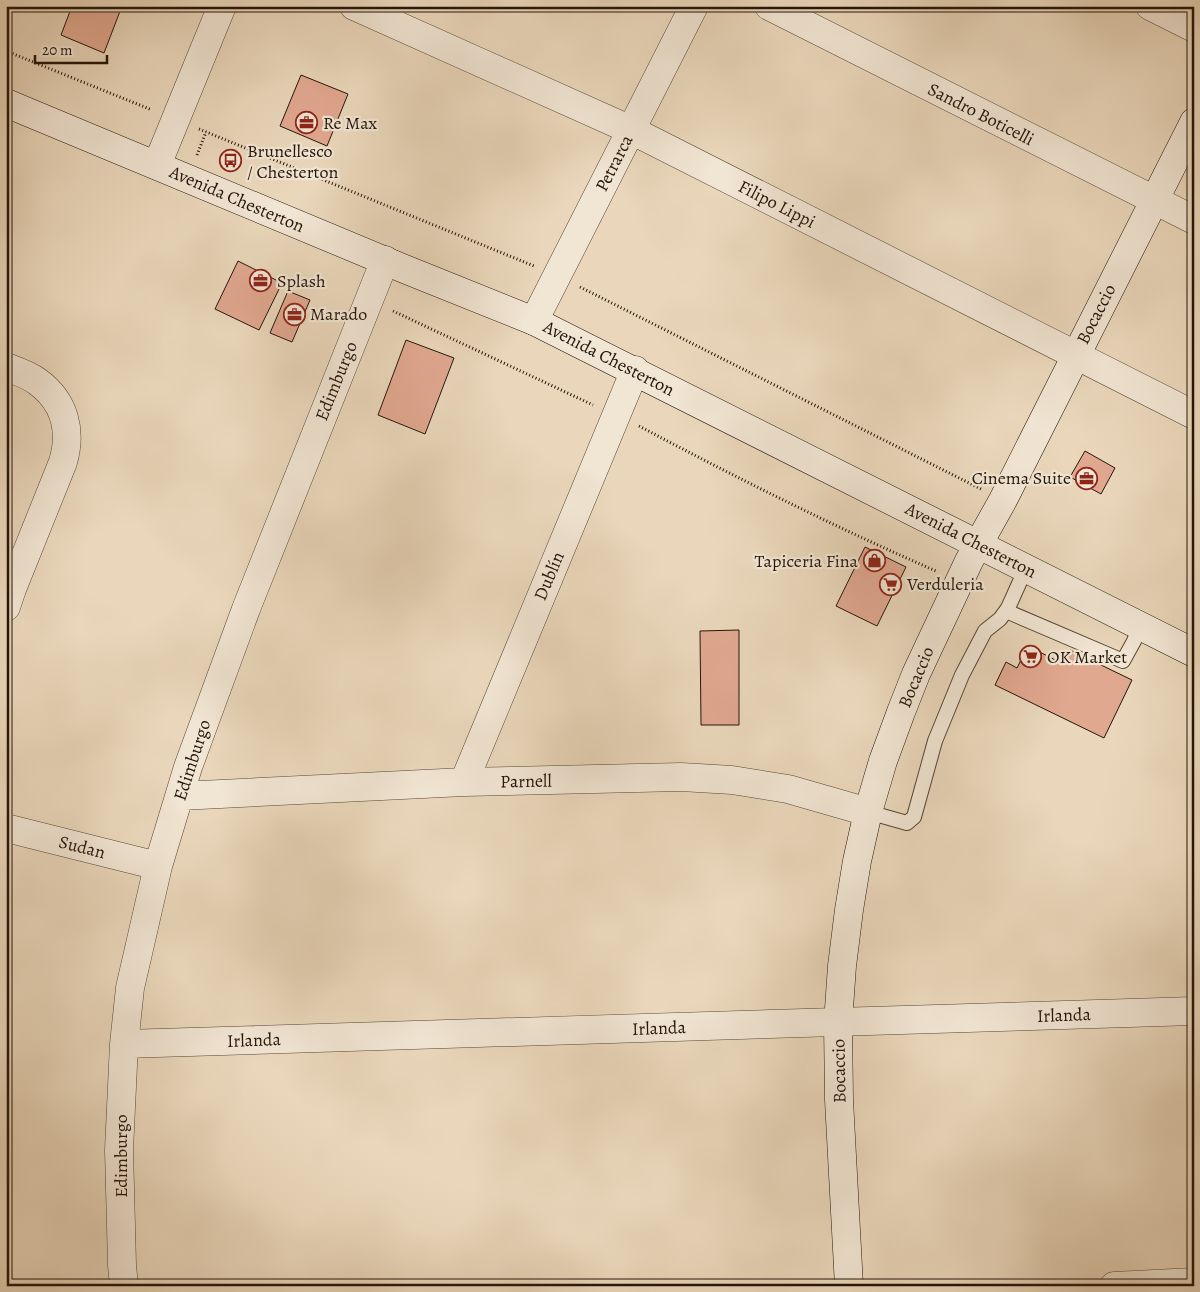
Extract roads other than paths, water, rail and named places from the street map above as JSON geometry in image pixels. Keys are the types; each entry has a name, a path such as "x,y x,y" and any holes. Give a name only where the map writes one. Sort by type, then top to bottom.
{"street":[{"path":"157,165 222,6"},
{"name":"Filipo Lippi","path":"354,6 631,130 1194,415"},
{"name":"Petrarca","path":"534,321 694,6"},
{"name":"Sandro Boticelli","path":"769,6 1194,220"},
{"path":"1150,6 1194,28"},
{"name":"Avenida Chesterton","path":"6,103 534,321 635,370 1194,653"},
{"name":"Bocaccio","path":"849,1286 839,1100 838,1022 848,910 868,812 883,761 916,674 968,561 1003,500 1194,122"},
{"name":"Edimburgo","path":"124,1286 119,1150 124,1044 130,988 158,866 188,767 246,609 384,260"},
{"path":"6,367 32,378 49,392 63,414 67,440 63,462 8,594"},
{"name":"Dublín","path":"464,782 635,370"},
{"name":"Parnell","path":"180,796 464,782 681,777 732,780 788,789 868,812"},
{"name":"Sudan","path":"6,828 158,866"},
{"name":"Irlanda","path":"124,1044 1194,1011"},
{"path":"1114,1286 1194,1282"}],"lane":[{"path":"868,812 907,824 914,817 935,742 962,674 985,631 1000,619 1006,611 1026,568"},
{"path":"1006,611 1123,660 1140,626"}],"place":[{"name":"Re Max","path":"307,123"},
{"name":"Brunellesco / Chesterton","path":"231,161"},
{"name":"Splash","path":"261,281"},
{"name":"Marado","path":"294,314"},
{"name":"Cinema Suite","path":"1087,478"},
{"name":"Tapiceria Fina","path":"874,561"},
{"name":"Verduleria","path":"891,584"},
{"name":"OK Market","path":"1031,657"}]}
